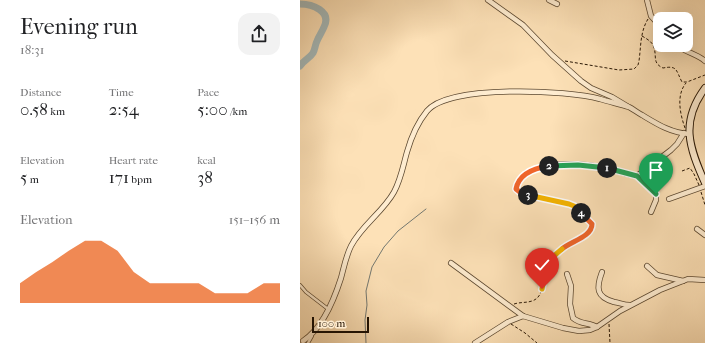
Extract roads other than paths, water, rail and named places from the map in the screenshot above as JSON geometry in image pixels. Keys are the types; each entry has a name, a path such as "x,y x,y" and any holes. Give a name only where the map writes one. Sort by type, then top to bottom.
{"street":[{"path":"488,0 523,25 558,61 586,85 620,101 662,127 686,134"},
{"path":"550,0 557,4"},
{"path":"647,0 648,10 653,18"},
{"path":"689,52 705,61"},
{"path":"637,176 671,150 686,134 693,110 705,88"},
{"path":"306,342 328,309 336,293 351,246 362,230 385,205 392,194 402,175 407,151 418,125 432,106 458,96 520,91 575,94 598,98 630,108"},
{"path":"686,134 705,183"},
{"path":"526,173 550,166 578,165 605,168 637,176 656,194 656,200 651,212"},
{"path":"669,199 705,186"},
{"path":"697,229 705,235"},
{"path":"451,263 511,309 523,316 573,330 585,331 597,327 632,305 660,290 693,278 705,280"},
{"path":"647,266 657,275 683,281"},
{"path":"602,272 599,286 602,296 608,300 624,305 632,305"},
{"path":"567,274 571,286 570,304 573,318 581,323 594,325 597,327"},
{"path":"475,343 508,322 523,316"}],"lane":[{"path":"300,285 306,292 328,309"}],"waterway":[{"path":"300,4 310,5 320,10 326,21 313,53 300,66"},
{"path":"366,343 366,291 372,267 384,247 398,231 426,209"}]}
